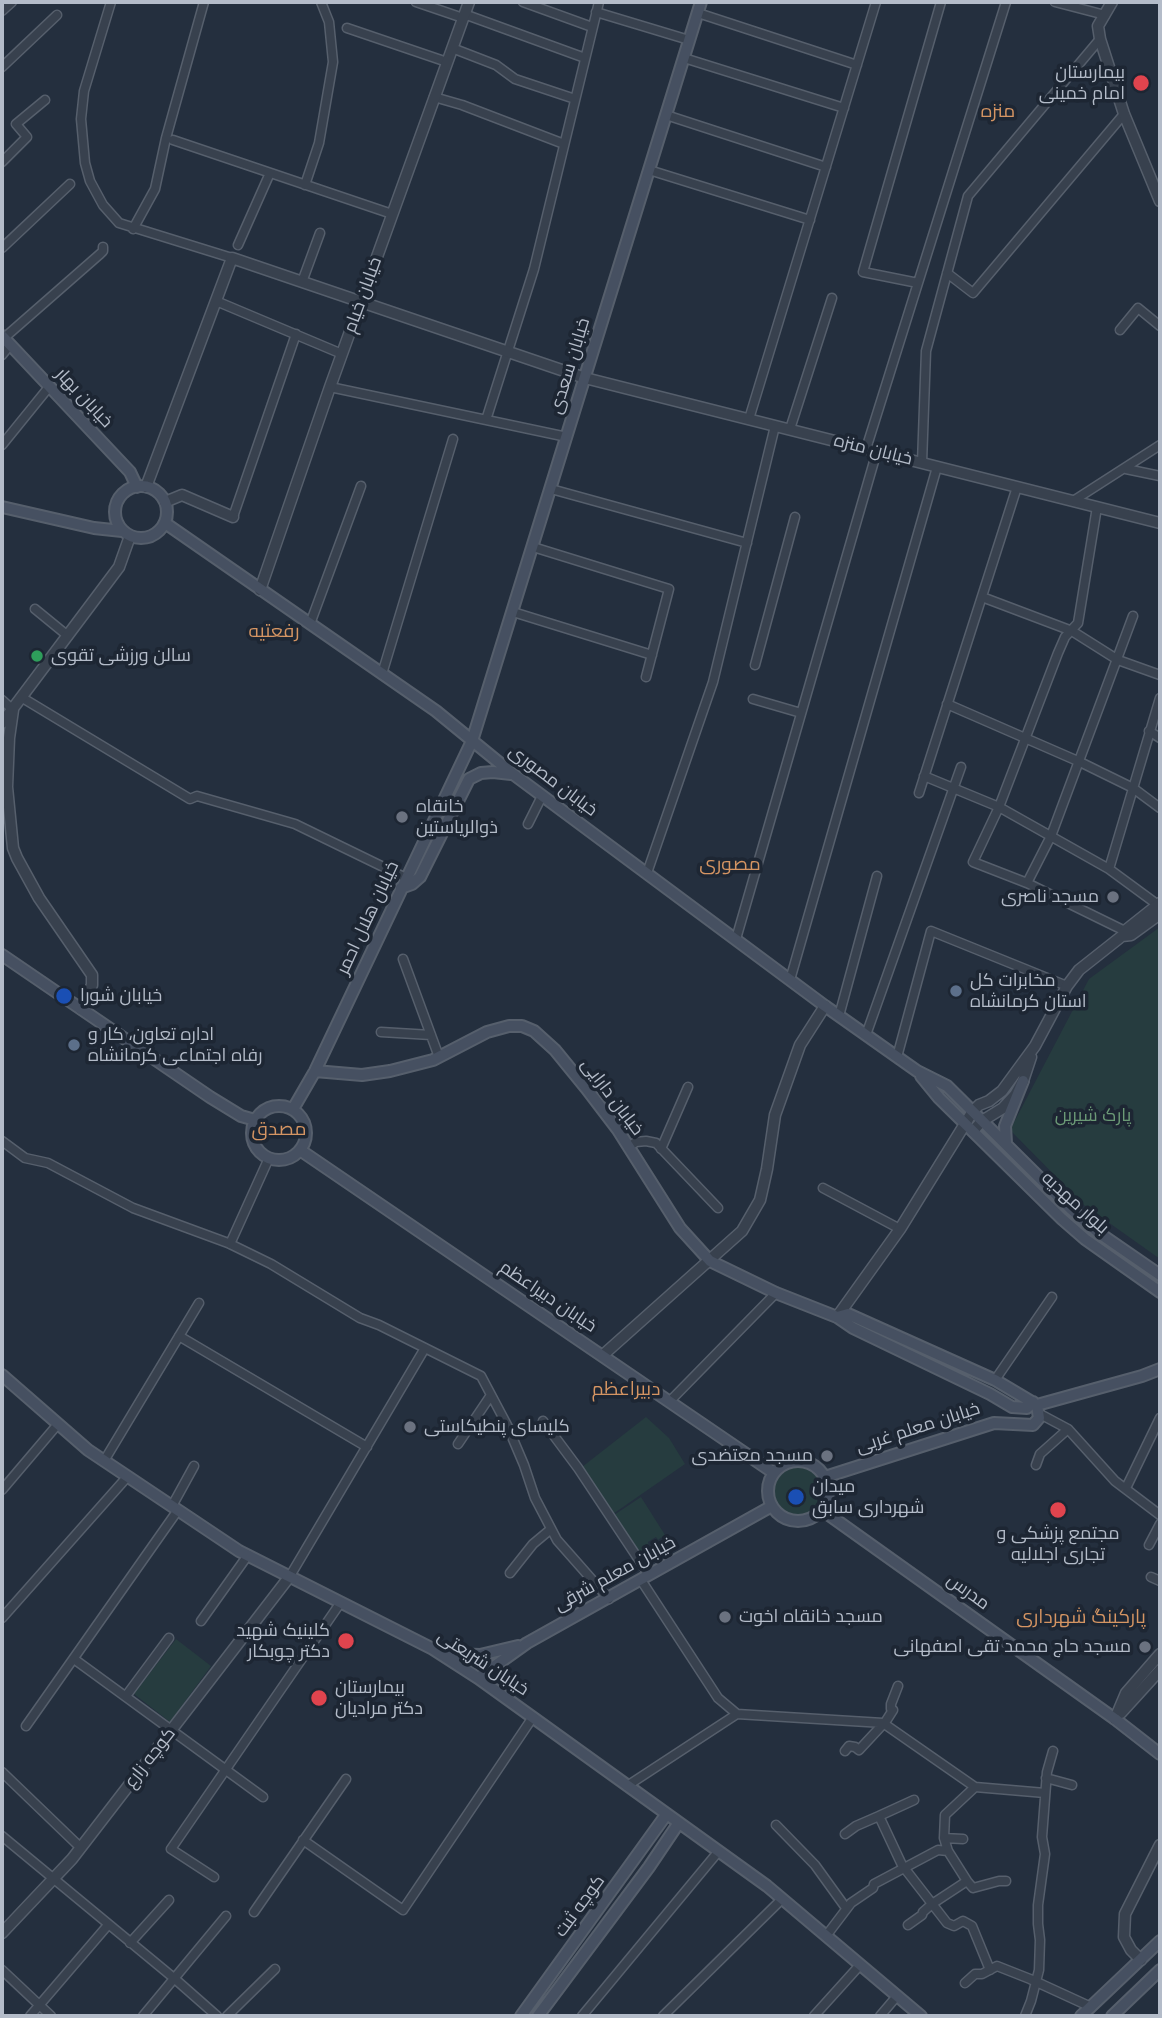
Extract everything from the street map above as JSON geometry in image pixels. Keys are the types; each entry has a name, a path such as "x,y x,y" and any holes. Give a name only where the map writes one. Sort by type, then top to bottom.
{"main road":[{"name":"خیابان سعدی","path":"472,741 701,2"},
{"name":"خیابان بهار","path":"5,340 130,472 141,487"},
{"path":"2,507 126,533 136,538 150,537 165,523 167,509 159,494 141,487 122,494 115,514 117,523 126,533"},
{"name":"خیابان مصوری","path":"165,523 436,711 542,796 825,1006 917,1072 947,1086 982,1121"},
{"name":"خیابان هلال احمر","path":"293,1109 315,1071 472,741"},
{"path":"404,883 412,884 420,877 469,779 481,773 513,774"},
{"path":"2,957 254,1124"},
{"path":"2,957 186,1087 254,1124"},
{"name":"خیابان دارایی","path":"315,1071 362,1075 414,1066 439,1057 487,1032 509,1026 522,1026 534,1031 555,1050 586,1088 680,1228 710,1261 776,1293 837,1317 853,1328 1012,1407 1036,1407"},
{"name":"خیابان مصوری","path":"917,1072 969,1127"},
{"path":"1006,1143 1005,1126 1023,1081"},
{"path":"285,1105 293,1109 304,1120 307,1136 300,1150 286,1159 269,1158 257,1149 253,1142 254,1124 267,1107 285,1105"},
{"name":"بلوار مهدیه","path":"982,1121 1071,1209 1099,1233 1160,1275"},
{"name":"بلوار مهدیه","path":"969,1127 1085,1239 1160,1292"},
{"name":"خیابان دبیراعظم","path":"300,1150 774,1473"},
{"path":"1062,1219 1071,1209"},
{"name":"خیابان دارایی","path":"837,1317 848,1314 999,1383 1036,1407"},
{"path":"1036,1407 1160,1369"},
{"name":"خیابان شریعتی","path":"2,1375 88,1450 248,1555 433,1649 478,1678 782,1899 921,2016"},
{"path":"996,1398 1004,1394 1006,1389 999,1383"},
{"name":"خیابان معلم غربی","path":"825,1477 993,1423 1037,1423 1036,1407"},
{"path":"804,1462 819,1470 825,1477 828,1494 822,1510 815,1517 796,1522 778,1514 772,1506 768,1489 774,1473 787,1464 804,1462"},
{"name":"خیابان معلم شرقی","path":"478,1678 527,1643 772,1506"},
{"name":"مدرس","path":"822,1510 1160,1754"},
{"path":"433,1649 452,1654 480,1655 527,1643"},
{"name":"کوچه ثبت","path":"521,2016 666,1815"},
{"name":"کوچه ثبت","path":"538,2016 678,1824"},
{"path":"637,1858 646,1860 649,1867"},
{"path":"1081,2016 1160,1941"},
{"path":"1112,2016 1159,1972 1141,1960"},
{"path":"550,1977 561,1984"}],"street":[{"path":"2,11 12,2"},
{"path":"111,2 84,91 81,120 85,163 90,181 103,205 119,223 232,258 141,487"},
{"path":"133,229 155,189 172,115 204,2"},
{"path":"305,185 318,143 333,62 329,22 321,2"},
{"path":"416,2 585,58"},
{"name":"خیابان خیام","path":"260,590 469,2"},
{"path":"523,2 592,27"},
{"path":"486,420 534,268 598,2"},
{"path":"749,419 876,2"},
{"path":"918,283 863,272 942,2"},
{"path":"866,449 1006,2"},
{"path":"1055,2 1105,15"},
{"path":"1112,2 1098,26 1100,39 1124,114 1160,201"},
{"path":"596,12 690,40"},
{"path":"698,13 857,65"},
{"path":"2,67 57,15"},
{"path":"347,28 447,62"},
{"path":"922,463 926,351 968,196 1100,39"},
{"path":"452,48 496,65 514,79 575,99"},
{"path":"684,58 844,108"},
{"path":"434,97 564,144"},
{"path":"2,162 27,136 16,124 45,100"},
{"path":"947,273 974,293 1124,114"},
{"path":"666,115 826,167"},
{"path":"173,140 392,214"},
{"path":"649,170 810,220"},
{"path":"238,245 270,173"},
{"path":"2,248 71,184"},
{"path":"302,282 320,233"},
{"path":"2,355 5,340 100,254 103,247"},
{"name":"خیابان منزه","path":"232,258 585,378 1160,523"},
{"path":"790,429 832,298"},
{"path":"216,301 342,354"},
{"path":"1119,330 1138,309 1160,326"},
{"path":"165,502 182,495 233,517 296,334"},
{"path":"2,445 49,387"},
{"path":"330,387 567,438"},
{"path":"647,873 713,682 775,426"},
{"path":"382,674 453,439"},
{"path":"1073,501 1160,445"},
{"path":"736,939 877,452"},
{"path":"790,980 937,467"},
{"path":"1126,469 1160,476"},
{"path":"310,624 361,486"},
{"path":"919,793 1017,487"},
{"path":"551,489 747,543"},
{"path":"1097,507 1078,623 1065,637 999,807 973,862 1027,883 1126,934"},
{"path":"755,665 795,517"},
{"path":"2,723 119,567 126,533"},
{"path":"533,547 669,589 646,677"},
{"path":"982,597 1072,631 1118,660 1160,675"},
{"path":"35,609 68,636"},
{"path":"513,612 652,655"},
{"path":"1027,883 1051,836 1133,616"},
{"path":"21,697 190,799 197,796 295,824 404,883"},
{"path":"1109,869 1160,698"},
{"path":"753,699 802,713"},
{"path":"2,701 13,710"},
{"path":"947,704 1080,762 1133,788 1160,807"},
{"path":"13,710 7,787 13,848 39,898 92,975 92,985 81,1009"},
{"path":"1149,731 1160,738"},
{"path":"866,1035 961,767"},
{"path":"837,1317 969,1127 973,1111 1002,1091 1035,1046 1068,986 1087,962 1160,907 1109,869 999,807 924,776"},
{"path":"528,824 542,796"},
{"path":"839,1016 877,876"},
{"path":"897,1057 931,931 1068,986"},
{"path":"403,959 439,1057"},
{"path":"603,1355 742,1231 760,1200 775,1115 800,1045 825,1006"},
{"path":"381,1032 430,1035"},
{"path":"969,1127 1008,1103 1023,1081 1035,1046"},
{"path":"661,1149 688,1087"},
{"path":"2,1141 25,1158 48,1163 133,1208 230,1244 271,1264 360,1318 481,1376 507,1425 551,1529 609,1599"},
{"path":"628,1147 636,1142 656,1143 718,1208"},
{"path":"230,1244 269,1158"},
{"path":"823,1188 900,1229"},
{"path":"670,1401 776,1293"},
{"path":"999,1383 1052,1297"},
{"path":"104,1461 200,1303"},
{"path":"179,1336 367,1447"},
{"path":"290,1576 425,1348"},
{"path":"458,1444 491,1395"},
{"path":"1036,1407 1068,1429 1115,1481 1160,1515"},
{"path":"1126,1488 1160,1418"},
{"path":"543,1421 578,1468 719,1698 737,1714"},
{"path":"2,1490 58,1424"},
{"path":"1036,1465 1041,1454 1068,1429"},
{"path":"26,1727 175,1508 194,1466"},
{"path":"2,1618 128,1476"},
{"path":"1149,1545 1160,1524"},
{"path":"510,1573 533,1544 551,1529"},
{"path":"201,1621 248,1555"},
{"name":"کوچه زارع","path":"2,1933 80,1848 290,1576"},
{"path":"1151,1577 1160,1581"},
{"path":"214,1877 171,1849 341,1602"},
{"path":"126,1696 169,1637"},
{"path":"1115,1719 1125,1693 1160,1654"},
{"path":"74,1659 263,1797"},
{"path":"1115,1719 1160,1670"},
{"path":"845,1751 849,1746 859,1750 886,1721 893,1710 891,1704 898,1686"},
{"path":"627,1786 737,1714 883,1723 975,1787 1045,1793"},
{"path":"303,1840 403,1910 533,1717"},
{"path":"1025,2016 1037,1982 1041,1940 1038,1906 1045,1854 1042,1837 1046,1778 1053,1751"},
{"path":"2,1772 80,1848"},
{"path":"1046,1778 1072,1785"},
{"path":"254,1912 346,1779"},
{"path":"975,1787 945,1815 944,1839 948,1851 973,1888 1006,1881"},
{"path":"845,1834 856,1826 914,1800"},
{"path":"879,1816 902,1865 947,1923 954,1926 963,1921 972,1926 990,1970"},
{"path":"776,1825 815,1865 846,1908"},
{"path":"3,1838 217,2016"},
{"path":"944,1839 963,1839"},
{"path":"1141,1960 1131,1950 1125,1937 1125,1914 1160,1844"},
{"path":"826,1936 846,1908 873,1888 874,1884 939,1850 948,1851"},
{"path":"582,2016 718,1852"},
{"path":"908,1925 932,1904 967,1881"},
{"path":"663,2016 782,1899"},
{"path":"130,1943 169,1900"},
{"path":"143,2016 226,1916"},
{"path":"30,2016 108,1925"},
{"path":"814,2016 860,1965"},
{"path":"965,1983 975,1974 982,1974 997,1966 1091,2007"},
{"path":"2,1969 51,2016"},
{"path":"227,2016 275,1969"},
{"path":"880,2016 897,1996"}],"green space":[{"name":"پارک شیرین","path":"1160,927 1160,1259 1084,1205 1010,1130 1089,979"},
{"path":"646,1417 669,1438 685,1464 613,1514 582,1467"},
{"path":"798,1466 817,1473 824,1492 817,1511 798,1518 779,1511 772,1492 779,1473"},
{"path":"641,1497 665,1535 648,1542 649,1546 638,1553 614,1515"},
{"path":"176,1639 211,1666 170,1722 134,1694"}],"place":[{"name":"بیمارستان امام خمینی","path":"1141,83"},
{"name":"سالن ورزشی تقوی","path":"37,656"},
{"name":"خانقاه ذوالریاستین","path":"402,817"},
{"name":"مسجد ناصری","path":"1113,897"},
{"name":"مخابرات کل استان کرمانشاه","path":"956,991"},
{"name":"خیابان شورا","path":"64,996"},
{"name":"اداره تعاون، کار و رفاه اجتماعی کرمانشاه","path":"74,1045"},
{"name":"کلیسای پنطیکاستی","path":"410,1427"},
{"name":"مسجد معتضدی","path":"827,1456"},
{"name":"میدان شهرداری سابق","path":"796,1497"},
{"name":"مجتمع پزشکی و تجاری اجلالیه","path":"1058,1510"},
{"name":"مسجد خانقاه اخوت","path":"725,1617"},
{"name":"کلینیک شهید دکتر چوبکار","path":"346,1641"},
{"name":"مسجد حاج محمد تقی اصفهانی","path":"1145,1647"},
{"name":"بیمارستان دکتر مرادیان","path":"319,1698"}],"district":[{"name":"منزه","path":"998,112"},
{"name":"رفعتیه","path":"274,632"},
{"name":"مصوری","path":"730,865"},
{"name":"مصدق","path":"279,1130"},
{"name":"دبیراعظم","path":"626,1390"},
{"name":"پارکینگ شهرداری","path":"1081,1618"}]}
